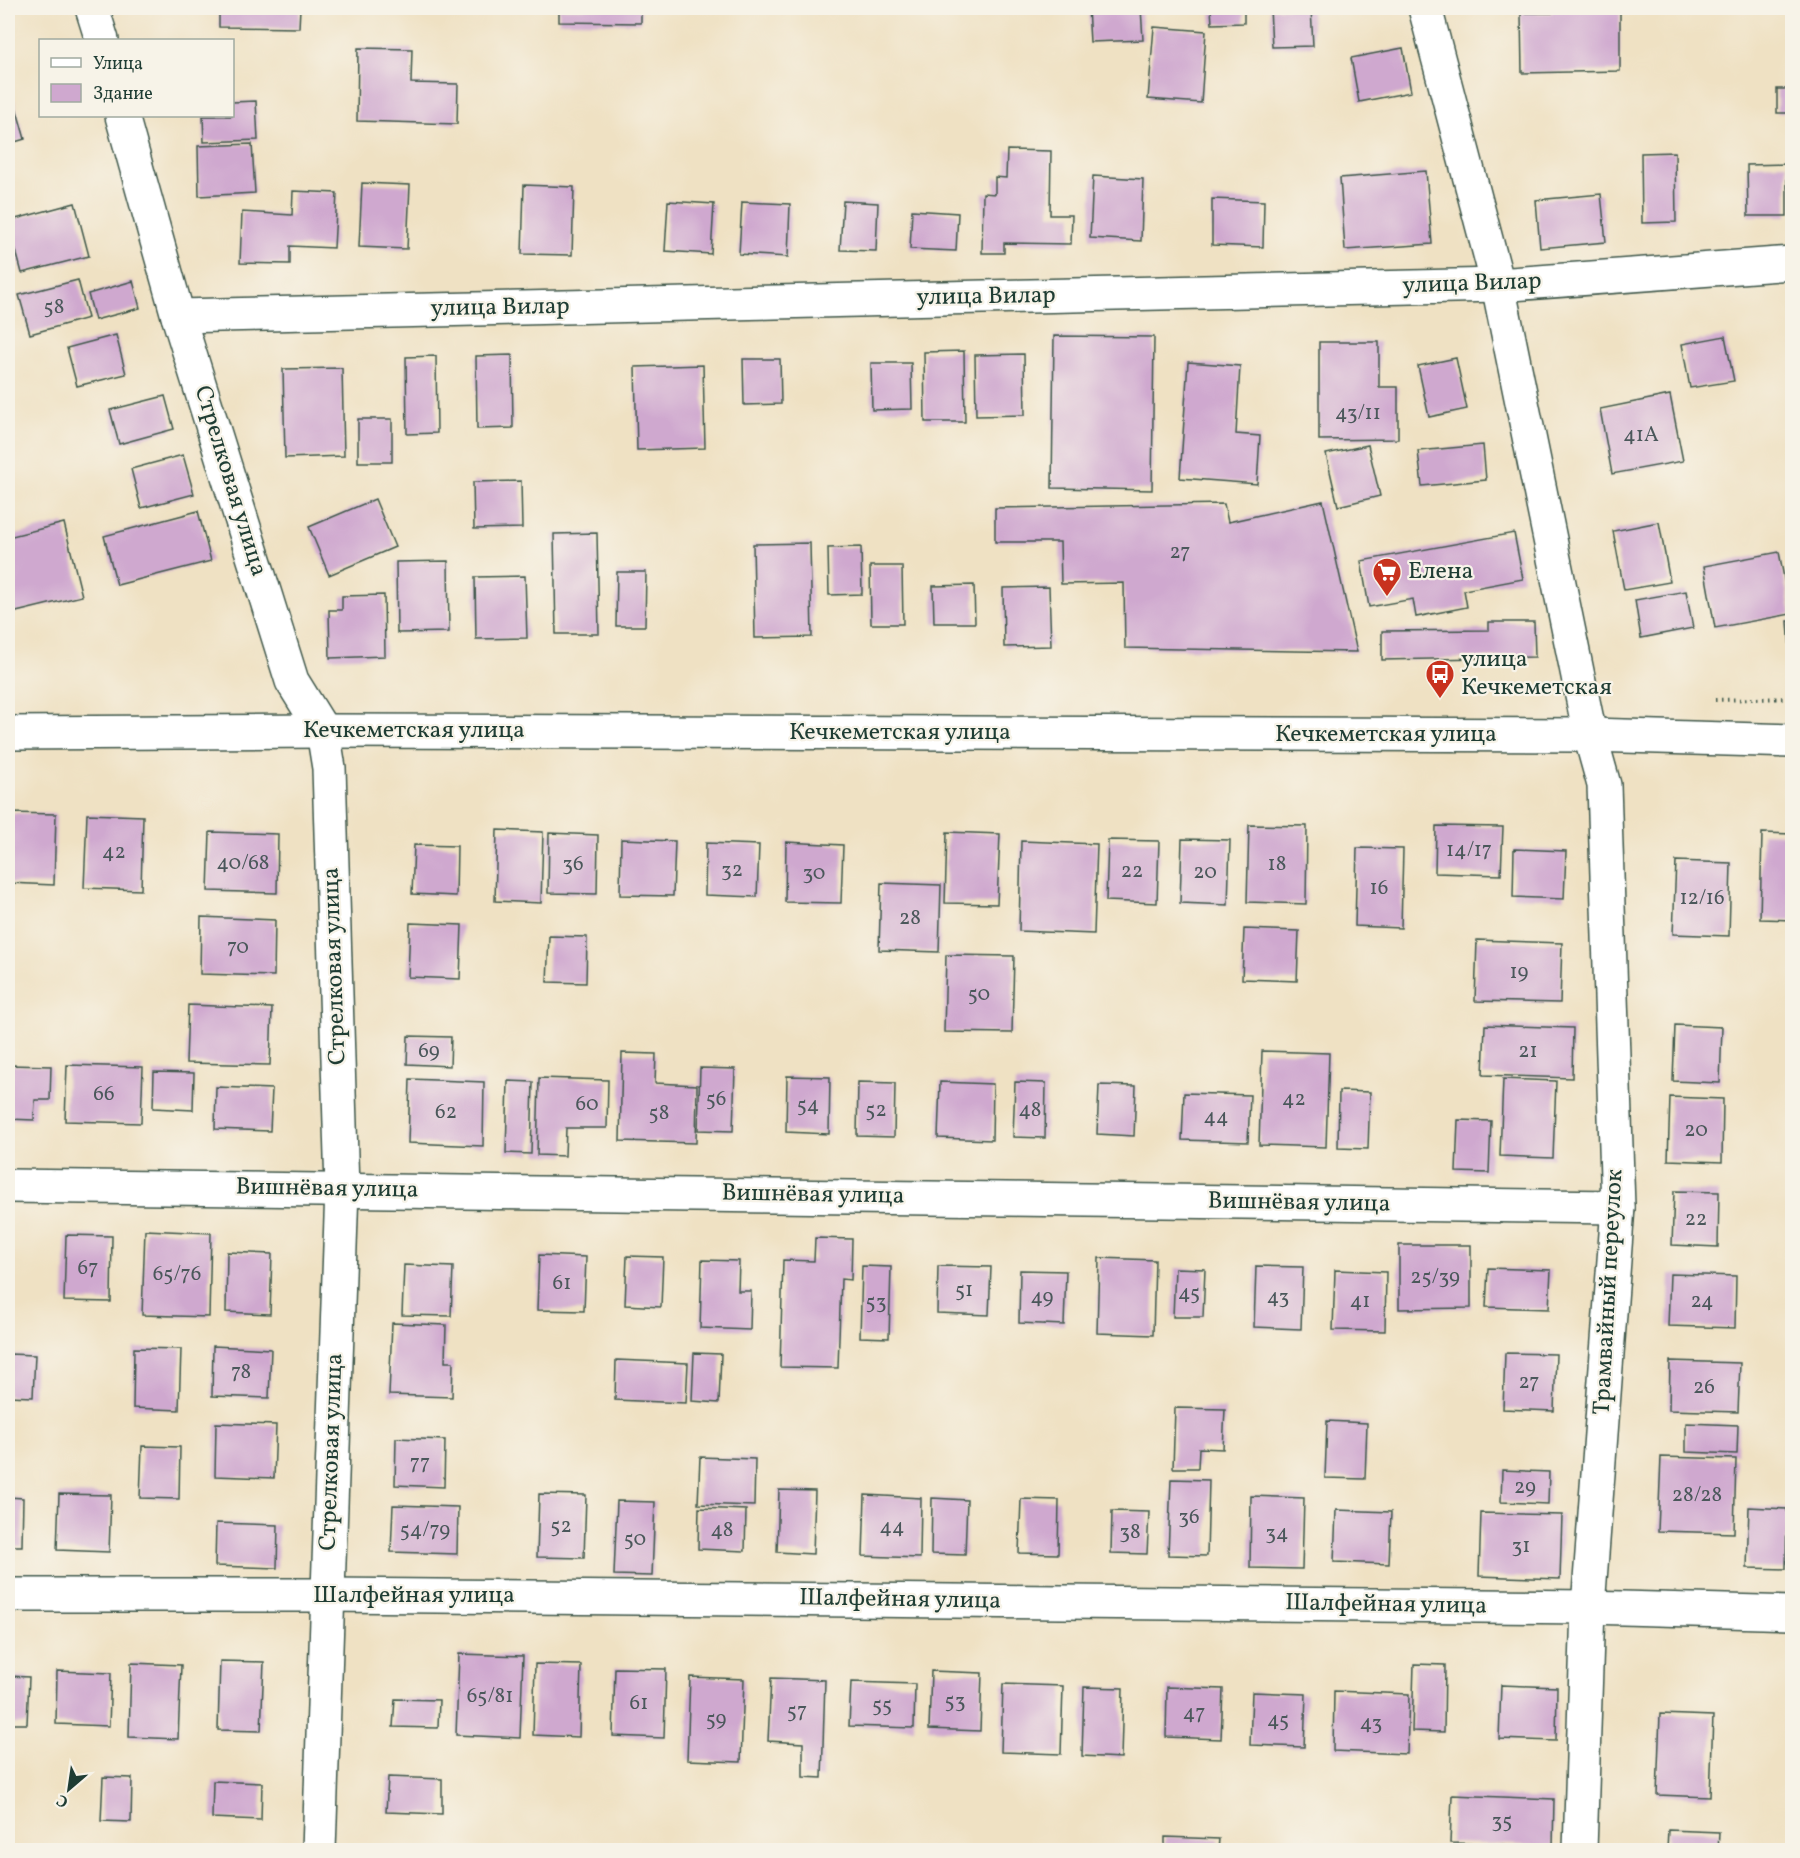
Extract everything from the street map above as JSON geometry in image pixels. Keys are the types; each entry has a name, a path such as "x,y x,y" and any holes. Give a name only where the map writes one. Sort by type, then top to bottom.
{"street":[{"path":"92,8 102,39"},
{"name":"Трамвайный переулок","path":"1425,8 1498,285 1590,735 1604,785 1618,1207 1588,1606 1580,1851"},
{"name":"Стрелковая улица","path":"123,117 178,316 292,681 323,731 329,768 342,1189 319,1851"},
{"name":"улица Вилар","path":"178,316 1498,285 1792,263"},
{"name":"Кечкеметская улица","path":"8,734 323,731 1590,735 1792,741"},
{"name":"Вишнёвая улица","path":"8,1186 1618,1207"},
{"name":"Шалфейная улица","path":"8,1595 327,1595 1588,1606 1792,1613"}],"building":[{"path":"219,8 300,8 299,28 219,27"},
{"path":"559,8 641,8 641,23 559,22"},
{"path":"1088,8 1141,8 1143,40 1090,42"},
{"path":"1211,8 1244,8 1244,23 1212,24"},
{"path":"1270,8 1311,8 1313,46 1272,47"},
{"path":"1552,8 1620,8 1620,71 1522,73 1521,13 1552,13"},
{"path":"1154,27 1206,31 1201,103 1148,99"},
{"path":"358,48 412,49 411,83 458,84 457,124 357,121"},
{"path":"1403,48 1411,92 1359,102 1351,58"},
{"path":"10,86 25,139 8,144 8,87"},
{"path":"1777,89 1792,89 1792,113 1777,113"},
{"path":"256,101 258,140 204,142 203,117 234,117 234,102"},
{"path":"252,144 255,193 199,196 198,146"},
{"path":"1007,150 1051,151 1050,215 1072,215 1071,244 1004,243 1004,253 982,253 983,193 995,194 995,177 1006,178"},
{"path":"1675,152 1676,222 1642,223 1641,153"},
{"path":"1787,164 1787,216 1748,216 1747,165"},
{"path":"1426,171 1432,244 1345,250 1340,178"},
{"path":"1093,176 1143,179 1141,241 1090,238"},
{"path":"362,183 410,185 407,249 359,247"},
{"path":"524,185 574,187 572,255 522,254"},
{"path":"293,191 337,193 334,248 290,246 290,264 240,263 242,212 292,215"},
{"path":"1601,194 1606,242 1540,248 1536,200"},
{"path":"1212,199 1264,201 1263,247 1212,245"},
{"path":"668,201 714,204 711,254 665,251"},
{"path":"843,201 878,203 876,251 840,250"},
{"path":"742,202 790,204 788,257 739,254"},
{"path":"75,203 89,256 22,273 8,221"},
{"path":"912,210 958,213 956,251 910,249"},
{"path":"78,280 88,318 30,334 19,295"},
{"path":"133,281 140,308 95,320 88,294"},
{"path":"116,335 126,374 77,386 67,348"},
{"path":"1054,336 1154,337 1152,490 1052,488"},
{"path":"1725,336 1734,381 1690,388 1682,344"},
{"path":"1319,342 1379,342 1379,387 1398,387 1398,439 1319,440"},
{"path":"964,351 965,422 925,422 924,352"},
{"path":"1024,354 1025,415 976,416 975,355"},
{"path":"512,355 513,428 477,429 476,356"},
{"path":"436,356 437,433 407,434 406,357"},
{"path":"1456,358 1467,409 1429,417 1418,366"},
{"path":"743,359 780,359 781,404 744,405"},
{"path":"1188,362 1240,366 1236,434 1260,436 1257,484 1180,478"},
{"path":"871,363 911,363 912,409 872,410"},
{"path":"703,365 705,448 637,450 635,367"},
{"path":"342,368 344,456 285,458 283,369"},
{"path":"1670,395 1683,461 1612,474 1600,409"},
{"path":"165,396 174,429 119,444 110,410"},
{"path":"358,419 392,419 392,462 358,462"},
{"path":"1368,445 1380,496 1338,506 1326,454"},
{"path":"1483,445 1486,480 1422,486 1418,451"},
{"path":"183,455 194,494 141,508 131,469"},
{"path":"521,481 522,528 474,529 473,482"},
{"path":"375,499 395,547 329,575 309,527"},
{"path":"1323,501 1357,652 1125,648 1124,583 1061,584 1060,542 995,542 995,508 1224,504 1228,522"},
{"path":"198,511 211,561 117,585 104,536"},
{"path":"1659,522 1670,582 1624,590 1613,531"},
{"path":"64,523 82,596 8,614 8,537"},
{"path":"597,533 599,634 556,634 554,534"},
{"path":"1514,533 1523,579 1464,590 1467,607 1416,617 1413,599 1369,607 1361,561"},
{"path":"810,543 812,637 755,638 753,544"},
{"path":"861,547 862,594 829,595 828,548"},
{"path":"1779,552 1791,614 1715,628 1704,566"},
{"path":"448,561 449,632 397,633 396,562"},
{"path":"870,566 902,566 903,624 871,624"},
{"path":"617,572 646,572 645,626 616,626"},
{"path":"525,576 527,638 476,639 475,577"},
{"path":"974,585 975,623 934,623 933,586"},
{"path":"1049,587 1051,646 1004,647 1003,588"},
{"path":"1686,591 1693,628 1641,638 1635,600"},
{"path":"384,595 385,656 330,658 329,610 342,610 342,596"},
{"path":"1788,621 1792,621 1792,667 1791,667"},
{"path":"1489,622 1534,622 1535,657 1382,660 1382,631 1489,630"},
{"path":"8,813 56,814 54,885 8,883"},
{"path":"87,814 143,816 141,890 84,888"},
{"path":"1249,825 1307,826 1306,904 1247,902"},
{"path":"1436,826 1503,827 1501,875 1435,873"},
{"path":"497,830 543,832 541,903 495,901"},
{"path":"210,832 278,834 277,893 208,891"},
{"path":"947,832 1000,834 997,904 945,903"},
{"path":"549,833 598,835 597,894 548,893"},
{"path":"1762,833 1792,834 1792,920 1760,919"},
{"path":"621,839 675,841 673,896 620,895"},
{"path":"1182,839 1230,840 1228,905 1180,903"},
{"path":"1108,840 1159,841 1157,903 1106,901"},
{"path":"1021,841 1097,844 1094,934 1019,931"},
{"path":"786,842 843,845 841,903 785,902"},
{"path":"706,843 759,845 757,897 705,895"},
{"path":"414,845 457,846 456,896 412,894"},
{"path":"1357,848 1403,849 1401,928 1355,926"},
{"path":"1514,849 1566,851 1564,899 1513,897"},
{"path":"1676,861 1731,863 1729,936 1673,934"},
{"path":"881,883 941,885 939,952 879,950"},
{"path":"201,917 275,920 274,976 200,974"},
{"path":"410,923 462,925 460,979 408,977"},
{"path":"1244,929 1299,931 1297,981 1242,979"},
{"path":"549,936 587,937 586,983 547,982"},
{"path":"1477,940 1562,943 1560,1003 1475,1001"},
{"path":"946,955 1014,956 1012,1033 944,1032"},
{"path":"188,1005 272,1008 270,1065 186,1063"},
{"path":"1485,1025 1573,1028 1572,1078 1483,1075"},
{"path":"1675,1025 1722,1027 1720,1083 1673,1081"},
{"path":"408,1036 451,1037 450,1066 407,1064"},
{"path":"1262,1051 1329,1053 1326,1147 1259,1145"},
{"path":"622,1053 656,1054 655,1083 697,1085 696,1143 620,1141"},
{"path":"8,1065 51,1066 50,1100 35,1100 34,1120 8,1119"},
{"path":"67,1065 143,1067 141,1123 65,1121"},
{"path":"700,1068 735,1069 733,1131 698,1130"},
{"path":"154,1072 194,1073 193,1110 153,1108"},
{"path":"787,1076 830,1077 829,1134 786,1132"},
{"path":"539,1078 608,1080 607,1128 566,1128 565,1156 537,1155"},
{"path":"410,1079 484,1082 483,1146 408,1143"},
{"path":"1503,1079 1556,1081 1553,1158 1500,1156"},
{"path":"508,1081 533,1082 531,1154 506,1153"},
{"path":"858,1082 895,1083 894,1137 857,1136"},
{"path":"940,1082 993,1084 992,1140 938,1138"},
{"path":"1015,1082 1046,1083 1045,1138 1013,1137"},
{"path":"1099,1085 1136,1086 1134,1136 1097,1134"},
{"path":"216,1087 272,1089 270,1131 215,1129"},
{"path":"1339,1091 1370,1092 1368,1149 1338,1148"},
{"path":"1184,1093 1250,1095 1248,1142 1182,1140"},
{"path":"1670,1097 1723,1099 1722,1162 1668,1160"},
{"path":"1458,1120 1491,1121 1489,1173 1456,1172"},
{"path":"1674,1191 1719,1192 1718,1247 1672,1245"},
{"path":"145,1230 211,1233 209,1317 142,1315"},
{"path":"66,1235 112,1236 111,1302 64,1301"},
{"path":"815,1238 852,1239 851,1280 841,1279 838,1368 780,1367 783,1260 814,1261"},
{"path":"1399,1245 1471,1245 1471,1308 1399,1309"},
{"path":"227,1252 272,1254 270,1314 226,1312"},
{"path":"539,1255 586,1257 584,1311 537,1310"},
{"path":"627,1256 663,1257 661,1307 625,1305"},
{"path":"1099,1258 1155,1260 1153,1335 1097,1333"},
{"path":"702,1260 739,1261 738,1291 751,1291 750,1330 700,1328"},
{"path":"404,1265 453,1267 451,1316 402,1315"},
{"path":"862,1266 891,1267 889,1338 860,1337"},
{"path":"938,1266 991,1267 989,1315 937,1313"},
{"path":"1256,1266 1303,1267 1301,1329 1254,1327"},
{"path":"1175,1268 1205,1269 1203,1317 1173,1317"},
{"path":"1488,1268 1551,1270 1549,1309 1486,1307"},
{"path":"1020,1270 1066,1271 1064,1325 1019,1323"},
{"path":"1335,1270 1386,1272 1385,1331 1333,1330"},
{"path":"1670,1274 1736,1276 1735,1328 1668,1326"},
{"path":"392,1323 446,1325 445,1362 453,1362 452,1397 389,1395"},
{"path":"213,1346 271,1349 269,1398 212,1396"},
{"path":"134,1348 181,1349 179,1410 133,1408"},
{"path":"694,1353 721,1354 719,1403 692,1401"},
{"path":"1505,1353 1556,1354 1554,1411 1503,1409"},
{"path":"8,1354 35,1355 33,1397 8,1396"},
{"path":"616,1360 688,1363 686,1403 615,1400"},
{"path":"1670,1361 1740,1363 1738,1412 1669,1410"},
{"path":"1175,1408 1225,1409 1223,1449 1199,1448 1198,1468 1173,1468"},
{"path":"1327,1421 1367,1423 1365,1479 1325,1478"},
{"path":"216,1423 276,1425 274,1478 215,1476"},
{"path":"1686,1423 1738,1425 1737,1454 1686,1452"},
{"path":"396,1438 445,1440 444,1487 395,1485"},
{"path":"142,1446 180,1447 179,1499 140,1498"},
{"path":"700,1457 755,1459 754,1506 698,1504"},
{"path":"1661,1457 1736,1459 1734,1533 1658,1531"},
{"path":"1502,1470 1549,1472 1548,1504 1501,1502"},
{"path":"1171,1479 1209,1480 1207,1556 1168,1555"},
{"path":"779,1490 815,1491 813,1554 777,1552"},
{"path":"59,1494 111,1495 109,1552 57,1550"},
{"path":"539,1494 586,1495 584,1558 537,1557"},
{"path":"865,1495 921,1498 920,1558 863,1556"},
{"path":"1251,1496 1304,1498 1302,1569 1250,1568"},
{"path":"8,1497 23,1498 22,1546 8,1546"},
{"path":"932,1498 967,1500 965,1555 931,1554"},
{"path":"1021,1499 1059,1500 1058,1554 1019,1553"},
{"path":"617,1501 655,1502 652,1576 614,1575"},
{"path":"393,1505 458,1507 457,1554 391,1552"},
{"path":"1749,1507 1787,1509 1786,1569 1747,1568"},
{"path":"699,1508 746,1510 745,1551 698,1549"},
{"path":"1336,1510 1391,1512 1389,1564 1334,1562"},
{"path":"1112,1511 1149,1512 1147,1554 1111,1553"},
{"path":"1481,1513 1562,1515 1560,1579 1479,1576"},
{"path":"216,1523 278,1525 277,1568 215,1566"},
{"path":"459,1654 523,1656 520,1738 456,1735"},
{"path":"220,1661 264,1662 261,1731 218,1730"},
{"path":"131,1663 181,1665 178,1739 129,1737"},
{"path":"535,1664 581,1665 579,1737 533,1735"},
{"path":"1414,1664 1445,1665 1444,1732 1412,1731"},
{"path":"615,1668 666,1669 664,1738 613,1736"},
{"path":"57,1671 111,1673 109,1726 56,1724"},
{"path":"931,1671 982,1673 980,1731 929,1729"},
{"path":"8,1676 29,1677 27,1724 8,1724"},
{"path":"690,1677 744,1679 741,1762 687,1760"},
{"path":"771,1678 825,1680 822,1778 803,1777 803,1743 768,1741"},
{"path":"851,1682 915,1684 914,1728 849,1726"},
{"path":"1003,1684 1063,1686 1061,1754 1001,1752"},
{"path":"1501,1685 1557,1687 1556,1741 1499,1739"},
{"path":"1084,1687 1123,1688 1121,1758 1082,1756"},
{"path":"1167,1687 1223,1689 1221,1739 1166,1737"},
{"path":"1334,1691 1409,1694 1407,1754 1333,1751"},
{"path":"1252,1692 1306,1694 1304,1747 1250,1745"},
{"path":"395,1699 439,1700 438,1728 393,1727"},
{"path":"1660,1714 1713,1716 1710,1797 1657,1795"},
{"path":"103,1777 132,1778 131,1822 101,1821"},
{"path":"388,1777 442,1779 442,1814 386,1812"},
{"path":"213,1781 262,1783 261,1820 212,1818"},
{"path":"1452,1795 1554,1799 1553,1846 1450,1843"},
{"path":"1668,1830 1719,1832 1718,1850 1667,1850"},
{"path":"1165,1837 1219,1839 1218,1850 1165,1850"}],"place":[{"name":"Елена","path":"1387,598"},
{"name":"улица Кечкеметская","path":"1440,700"}]}
